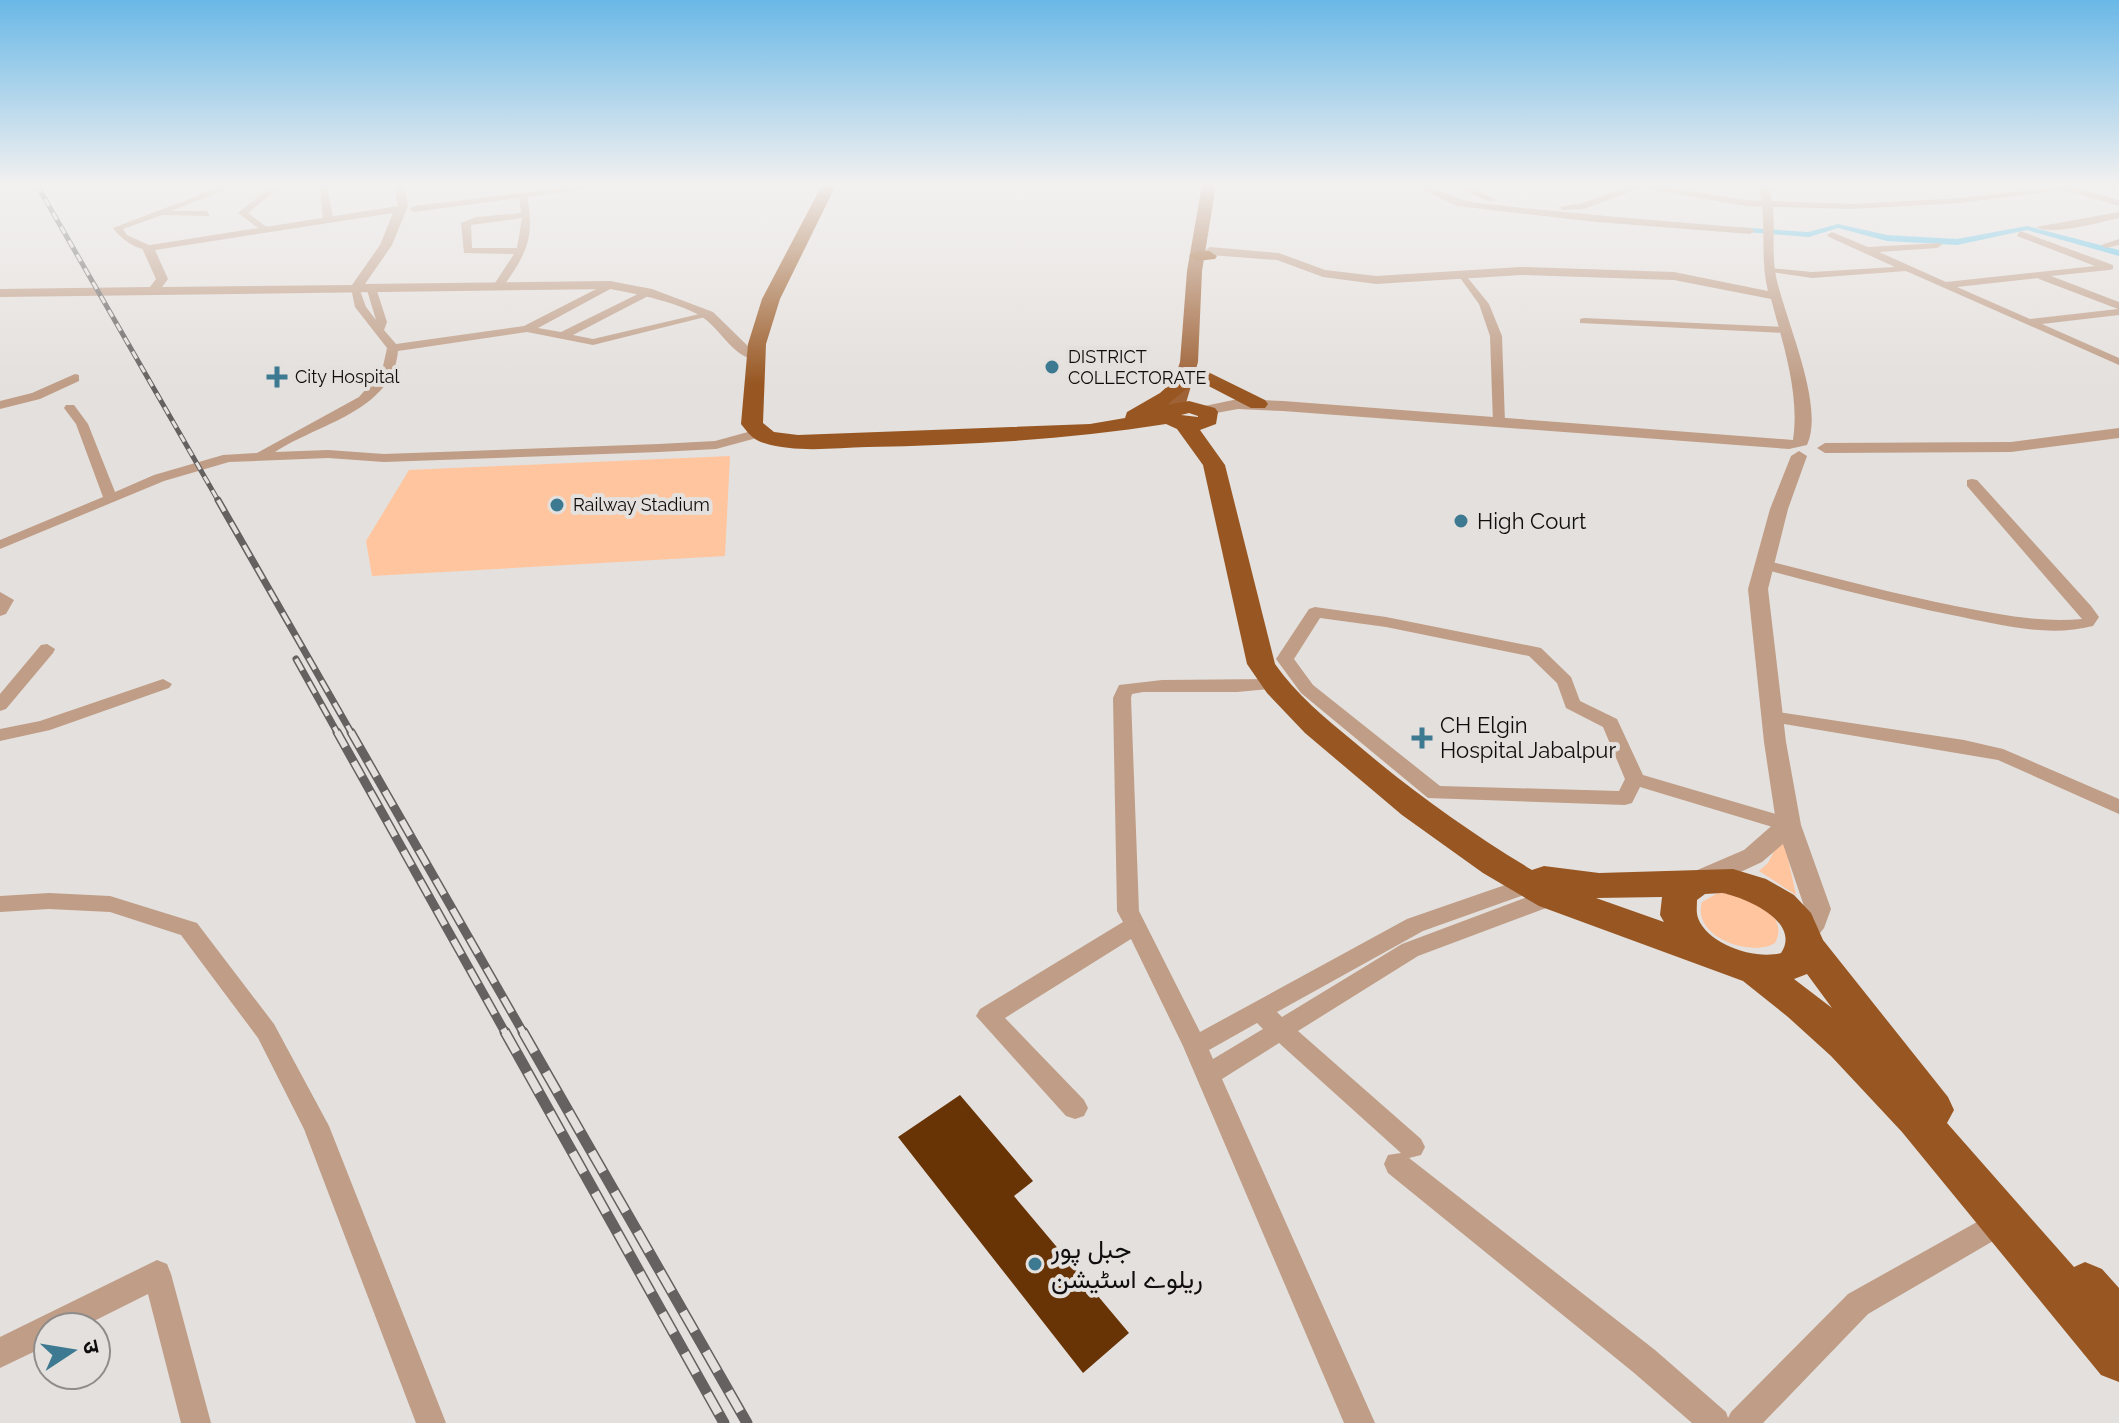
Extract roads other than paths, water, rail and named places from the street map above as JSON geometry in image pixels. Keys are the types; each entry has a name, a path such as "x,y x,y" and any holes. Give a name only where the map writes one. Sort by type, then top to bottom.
{"highway":[{"path":"795,251 771,299 754,352 744,366 738,427 758,438 790,450 838,449 1123,434 1191,416"},
{"path":"1090,430 1152,407 1195,377 1258,404"},
{"path":"758,438 826,442 1090,430 1191,416"},
{"path":"1191,416 1214,465 1255,645 1261,664 1274,684 1366,770 1452,836 1541,883 1756,970 1843,1042 1925,1129 2119,1357"},
{"path":"1694,882 1680,894 1677,912 1688,934 1711,954"},
{"path":"1541,883 1609,888 1737,882 1766,894 1790,912 1804,939 1935,1112 2119,1324"},
{"path":"1756,970 1786,967 1796,962 1804,939"}],"main road":[{"path":"1191,416 1206,251"},
{"path":"1206,256 1207,251"},
{"path":"1191,416 1195,377"}],"street":[{"path":"150,251 162,279 154,290"},
{"path":"356,292 382,251"},
{"path":"380,328 382,322 373,288 389,251"},
{"path":"498,286 522,251"},
{"path":"1769,251 1769,271 1786,330 1804,419 1758,589 1772,717 1789,825 1818,909 1804,939"},
{"path":"1869,251 2119,362"},
{"path":"2067,251 2114,269"},
{"path":"1206,256 1281,262 1319,276 1385,284 1536,275 1704,283 1778,297"},
{"path":"1769,271 1812,275 1906,268"},
{"path":"1942,285 2114,269"},
{"path":"321,289 368,271"},
{"path":"2038,275 2119,309"},
{"path":"1465,277 1484,304 1496,336 1499,423"},
{"path":"0,293 321,289 356,292 373,288 610,285 648,292 708,315 754,352"},
{"path":"527,329 610,285"},
{"path":"262,455 287,438 321,423 366,396 390,371 393,348 380,328 372,324 356,292"},
{"path":"562,336 648,292"},
{"path":"2027,322 2119,309"},
{"path":"393,348 527,329 593,342 708,315"},
{"path":"1584,321 1786,330"},
{"path":"2100,354 2119,351"},
{"path":"0,405 28,398 75,378"},
{"path":"0,394 28,398"},
{"path":"1191,416 1225,405 1258,404 1795,448 1817,460 1828,452 2011,447 2119,433"},
{"path":"70,408 82,424 111,500"},
{"path":"1191,416 1266,411 1795,448"},
{"path":"321,423 316,434 319,445 328,454"},
{"path":"0,545 159,478 228,458 328,454 400,462 632,455 720,451 758,438"},
{"path":"1828,452 2001,456 2119,443"},
{"path":"1764,565 1890,598 1989,618 2038,625 2087,623 2091,617 2085,609 1972,483"},
{"path":"0,597 6,600 0,611"},
{"path":"1315,612 1386,622 1535,652 1565,681 1572,704 1611,723 1635,779 1625,798 1435,793 1307,689 1285,659 1315,612"},
{"path":"0,705 47,649"},
{"path":"0,735 44,726 163,684"},
{"path":"1274,684 1239,689 1144,686 1125,689 1122,698 1128,911 1195,1046 1360,1423"},
{"path":"1772,717 1964,746 2003,755 2119,807"},
{"path":"1635,779 1789,825"},
{"path":"1694,882 1753,856 1789,825"},
{"path":"1195,1046 1415,925 1541,883"},
{"path":"1207,1075 1410,950 1477,923 1541,883"},
{"path":"0,904 49,901 110,904 189,929 266,1031 316,1126 431,1423"},
{"path":"1075,1108 988,1016 1135,925"},
{"path":"1259,1011 1404,1156 1715,1423"},
{"path":"1742,1423 1858,1304 2002,1221"},
{"path":"84,1311 157,1274 196,1423"},
{"path":"0,1353 32,1337"}],"waterway":[{"path":"2113,251 2119,253"}],"railway":[{"path":"75,251 219,502"},
{"path":"218,500 352,734"},
{"path":"296,659 338,734"},
{"path":"337,732 506,1034"},
{"path":"351,732 524,1034"},
{"path":"505,1032 724,1423"},
{"path":"523,1032 747,1423"}],"place":[{"name":"DISTRICT COLLECTORATE","path":"1052,367"},
{"name":"City Hospital","path":"277,377"},
{"name":"Railway Stadium","path":"557,505"},
{"name":"High Court","path":"1461,521"},
{"name":"CH Elgin Hospital Jabalpur","path":"1422,738"},
{"name":"جبل پور ریلوے اسٹیشن","path":"1035,1264"}]}
